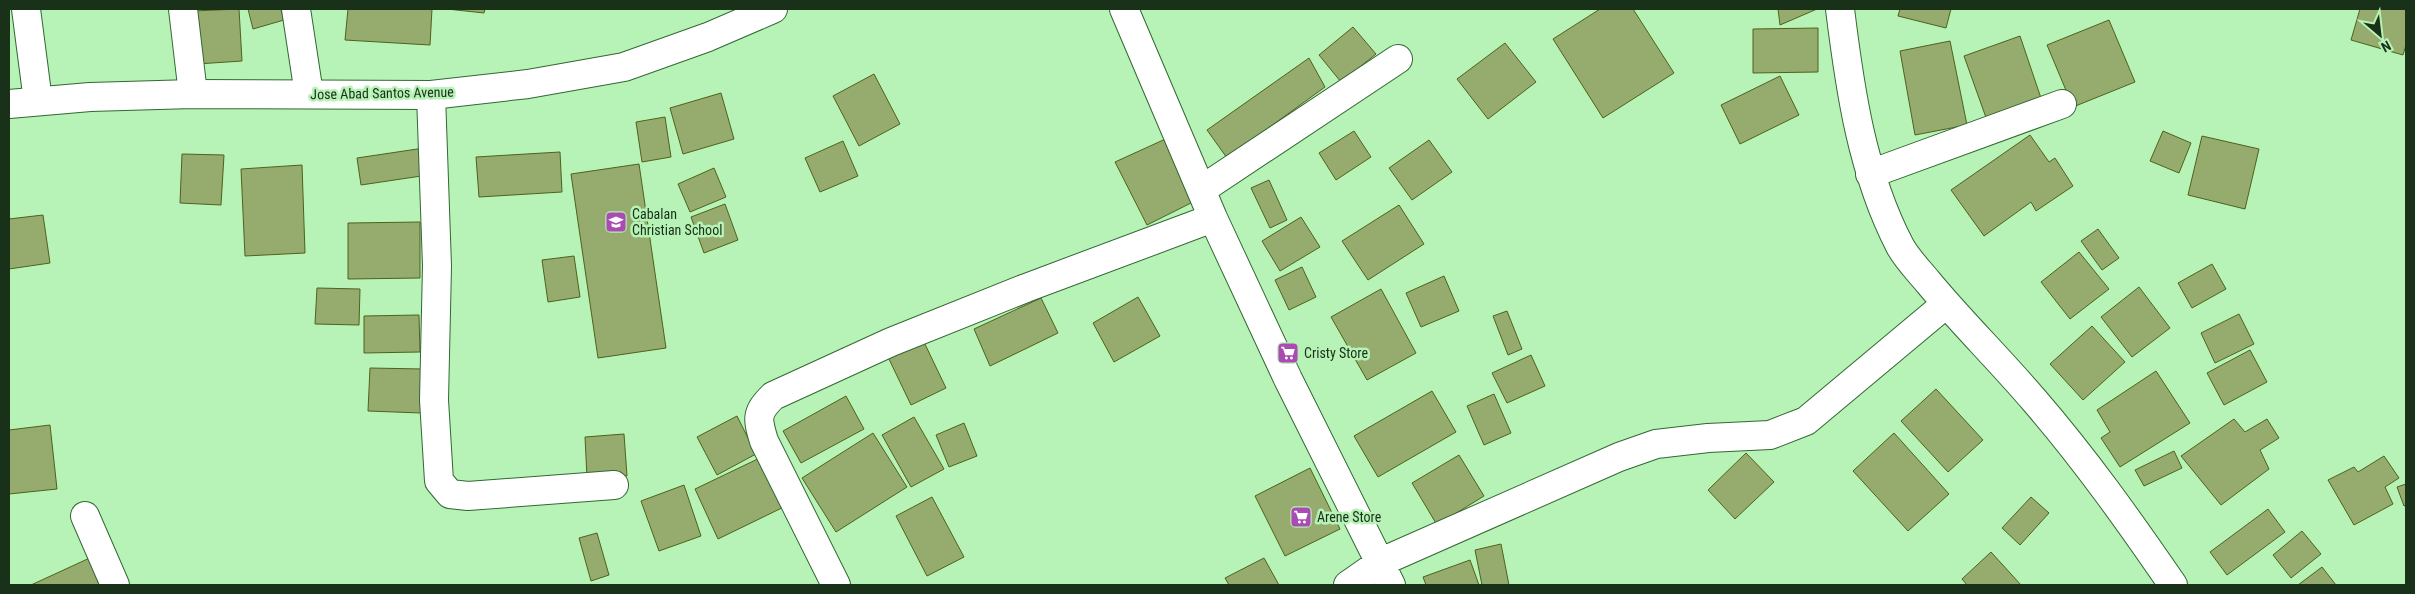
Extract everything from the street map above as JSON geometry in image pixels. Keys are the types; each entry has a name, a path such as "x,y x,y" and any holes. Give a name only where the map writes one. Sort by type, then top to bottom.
{"main road":[{"path":"26,9 38,102"},
{"path":"183,9 193,94"},
{"path":"296,9 309,94"},
{"name":"Jose Abad Santos Avenue","path":"9,104 90,97 193,94 431,95 528,84 624,67 708,36 773,9"},
{"path":"1124,9 1213,218 1288,379 1386,574"},
{"path":"1840,9 1849,84 1870,174 1885,214 1901,248 1946,304 2034,399 2080,454 2173,585"},
{"path":"1201,190 1398,58"},
{"path":"431,95 437,266 434,400 439,481 450,494 468,496 614,485"},
{"path":"1870,174 2062,104"},
{"path":"836,585 764,441 758,420 762,406 773,396 891,342 1026,288 1213,218"},
{"path":"1348,585 1386,574 1618,458 1656,444 1708,438 1770,435 1806,421 1946,304"},
{"path":"85,516 115,585"}],"building":[{"path":"239,9 242,61 197,64 193,11"},
{"path":"248,9 281,9 284,20 253,29"},
{"path":"348,9 432,9 430,45 345,40"},
{"path":"447,9 485,9 484,13"},
{"path":"1600,9 1633,9 1674,73 1603,118 1553,39"},
{"path":"1778,9 1817,9 1780,25"},
{"path":"1900,9 1951,9 1946,28 1898,16"},
{"path":"2360,9 2406,9 2406,45 2403,55 2351,40"},
{"path":"2109,20 2135,82 2073,107 2047,45"},
{"path":"1353,27 1376,54 1341,82 1319,55"},
{"path":"1818,28 1818,72 1753,73 1753,29"},
{"path":"2020,36 2044,107 1989,126 1964,56"},
{"path":"1950,41 1967,125 1915,135 1900,51"},
{"path":"1505,43 1536,82 1488,119 1457,79"},
{"path":"1309,58 1325,87 1227,158 1207,130"},
{"path":"874,74 900,124 859,146 833,96"},
{"path":"1780,76 1799,115 1740,144 1721,105"},
{"path":"721,93 734,139 683,154 670,108"},
{"path":"665,117 671,157 642,162 636,122"},
{"path":"1354,131 1371,157 1336,180 1319,153"},
{"path":"2163,131 2191,143 2179,173 2150,161"},
{"path":"2030,135 2049,162 2055,158 2073,186 2036,211 2031,202 1984,236 1951,190"},
{"path":"1172,136 1201,198 1147,225 1115,162"},
{"path":"2202,136 2259,149 2245,209 2188,195"},
{"path":"1429,140 1452,172 1412,200 1389,168"},
{"path":"843,141 858,176 820,192 805,158"},
{"path":"424,148 428,175 361,185 357,158"},
{"path":"560,152 562,192 479,197 476,157"},
{"path":"182,154 224,155 221,205 180,203"},
{"path":"639,164 666,348 598,358 571,174"},
{"path":"302,165 305,253 245,256 241,169"},
{"path":"714,168 726,197 690,212 678,184"},
{"path":"1269,180 1287,220 1270,228 1251,188"},
{"path":"725,204 738,240 704,253 691,217"},
{"path":"1399,205 1424,244 1368,280 1342,241"},
{"path":"43,215 50,263 9,269 9,219"},
{"path":"1301,217 1320,247 1280,271 1262,241"},
{"path":"420,222 420,278 348,279 348,223"},
{"path":"2098,229 2119,258 2102,270 2081,241"},
{"path":"2079,252 2109,289 2070,319 2041,282"},
{"path":"574,256 580,297 548,302 542,260"},
{"path":"2212,264 2226,289 2192,308 2178,283"},
{"path":"1302,267 1316,297 1289,310 1275,280"},
{"path":"1444,276 1459,311 1421,327 1406,293"},
{"path":"2139,287 2170,328 2132,357 2101,317"},
{"path":"317,288 360,289 359,325 315,324"},
{"path":"1381,289 1416,353 1367,380 1331,317"},
{"path":"1138,297 1160,336 1114,362 1093,323"},
{"path":"1041,298 1058,333 990,366 974,329"},
{"path":"1507,311 1522,349 1508,355 1493,316"},
{"path":"2239,314 2254,344 2215,363 2201,333"},
{"path":"419,315 420,352 364,353 364,316"},
{"path":"2092,326 2125,362 2083,400 2050,364"},
{"path":"923,340 946,388 911,405 888,357"},
{"path":"2250,350 2267,382 2224,405 2207,373"},
{"path":"1531,355 1545,386 1507,403 1492,373"},
{"path":"370,368 423,369 421,413 368,411"},
{"path":"2156,371 2190,423 2120,467 2101,438 2110,432 2097,410"},
{"path":"1936,389 1983,440 1948,472 1901,421"},
{"path":"1432,391 1456,432 1378,477 1354,436"},
{"path":"1494,394 1511,433 1484,445 1467,406"},
{"path":"846,396 864,429 801,463 783,431"},
{"path":"737,416 756,454 717,475 697,437"},
{"path":"914,417 944,469 911,487 882,435"},
{"path":"2234,419 2245,432 2267,419 2279,438 2260,450 2269,469 2221,505 2181,456"},
{"path":"964,423 977,456 949,467 936,435"},
{"path":"50,425 57,489 9,494 9,430"},
{"path":"873,433 907,487 836,532 802,478"},
{"path":"1894,433 1949,494 1908,531 1853,471"},
{"path":"624,434 627,476 587,478 585,437"},
{"path":"2174,451 2182,468 2144,486 2135,470"},
{"path":"1746,453 1774,482 1735,519 1708,490"},
{"path":"766,455 790,504 718,539 695,489"},
{"path":"1459,455 1484,496 1437,525 1412,483"},
{"path":"2384,456 2399,478 2385,487 2393,504 2354,525 2328,480 2354,467 2358,472"},
{"path":"1310,468 1340,529 1285,556 1255,496"},
{"path":"2406,484 2406,505 2404,506 2397,487"},
{"path":"684,485 701,536 659,551 641,501"},
{"path":"932,497 964,557 927,576 896,516"},
{"path":"2031,497 2049,513 2020,545 2002,528"},
{"path":"2268,509 2285,532 2227,575 2210,552"},
{"path":"2302,531 2321,554 2291,578 2273,555"},
{"path":"597,533 609,575 591,581 579,538"},
{"path":"1501,544 1509,585 1482,585 1475,550"},
{"path":"1991,552 2021,585 1967,585 1962,579"},
{"path":"94,556 107,585 31,585"},
{"path":"1264,558 1279,585 1229,585 1225,578"},
{"path":"1470,560 1479,585 1426,585 1423,577"},
{"path":"2322,567 2336,585 2298,585"}],"place":[{"name":"Cabalan Christian School","path":"616,222"},
{"name":"Cristy Store","path":"1288,353"},
{"name":"Arene Store","path":"1301,517"}]}
